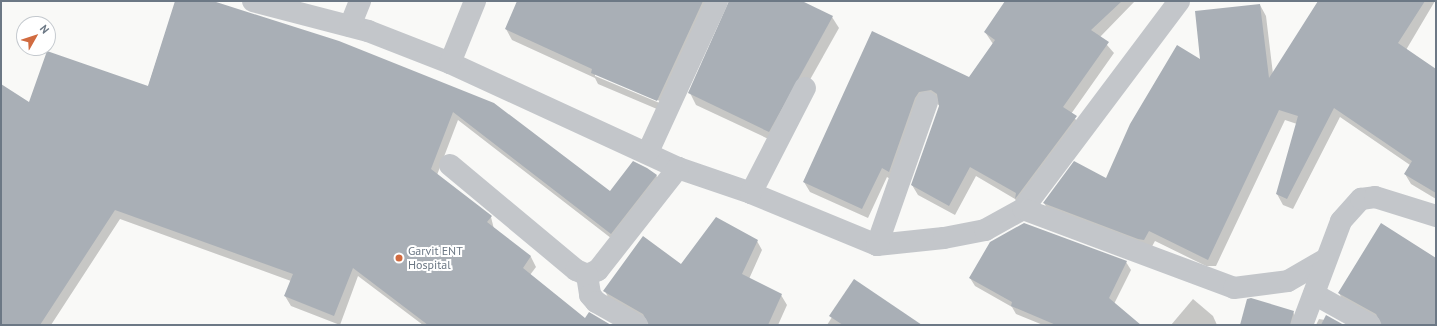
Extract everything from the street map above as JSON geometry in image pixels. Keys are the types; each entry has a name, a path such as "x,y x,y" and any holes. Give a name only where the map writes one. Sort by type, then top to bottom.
{"street":[{"path":"253,1 350,26 450,63 648,152 678,168 751,193 878,245 944,238 985,230 1023,209 1179,1"},
{"path":"350,26 360,1"},
{"path":"450,63 474,1"},
{"path":"648,152 717,1"},
{"path":"751,193 805,88"},
{"path":"878,245 927,102"},
{"path":"450,165 576,270 587,275 598,270 678,168"},
{"path":"1302,325 1341,221 1361,199 1375,197 1436,216"},
{"path":"1023,209 1234,288 1288,281 1326,259"},
{"path":"587,275 590,295 596,302 636,325"},
{"path":"1314,294 1370,325"}],"building":[{"path":"175,1 213,1 339,41 494,103 610,191 633,161 647,168 657,175 611,234 453,112 431,169 492,216 487,222 531,256 523,268 585,318 589,312 611,325 428,325 353,268 334,316 284,296 293,274 115,210 40,325 1,325 1,84 29,102 45,56 56,56 56,54 148,86"},
{"path":"517,1 703,1 657,101 591,73 592,69 505,29"},
{"path":"729,1 802,1 833,16 769,132 688,93"},
{"path":"1005,1 1122,1 1091,30 1109,42 1063,107 1077,116 1015,199 1016,193 970,167 949,206 911,185 939,106 937,94 931,90 919,92 915,98 889,172 882,168 862,209 803,182 872,31 969,77 995,40 984,32"},
{"path":"1318,1 1425,1 1398,43 1436,69 1436,193 1404,174 1412,161 1334,108 1287,199 1276,194 1298,116 1279,110 1208,260 1149,231 1144,240 1138,239 1043,203 1074,161 1106,178 1130,124 1177,45 1200,59 1195,11 1260,4 1269,78"},
{"path":"716,217 758,240 742,274 782,294 768,325 649,325 643,314 603,291 643,236 681,264"},
{"path":"1024,223 1127,261 1109,298 1141,325 1056,325 1011,306 1012,302 969,278 990,242"},
{"path":"1381,223 1436,258 1436,325 1382,325 1376,314 1338,293"},
{"path":"854,279 922,325 843,325 829,316"},
{"path":"1251,298 1294,311 1290,325 1240,325 1247,299"},
{"path":"1326,315 1344,325 1321,325"}],"place":[{"name":"Garvit ENT Hospital","path":"399,258"}]}
